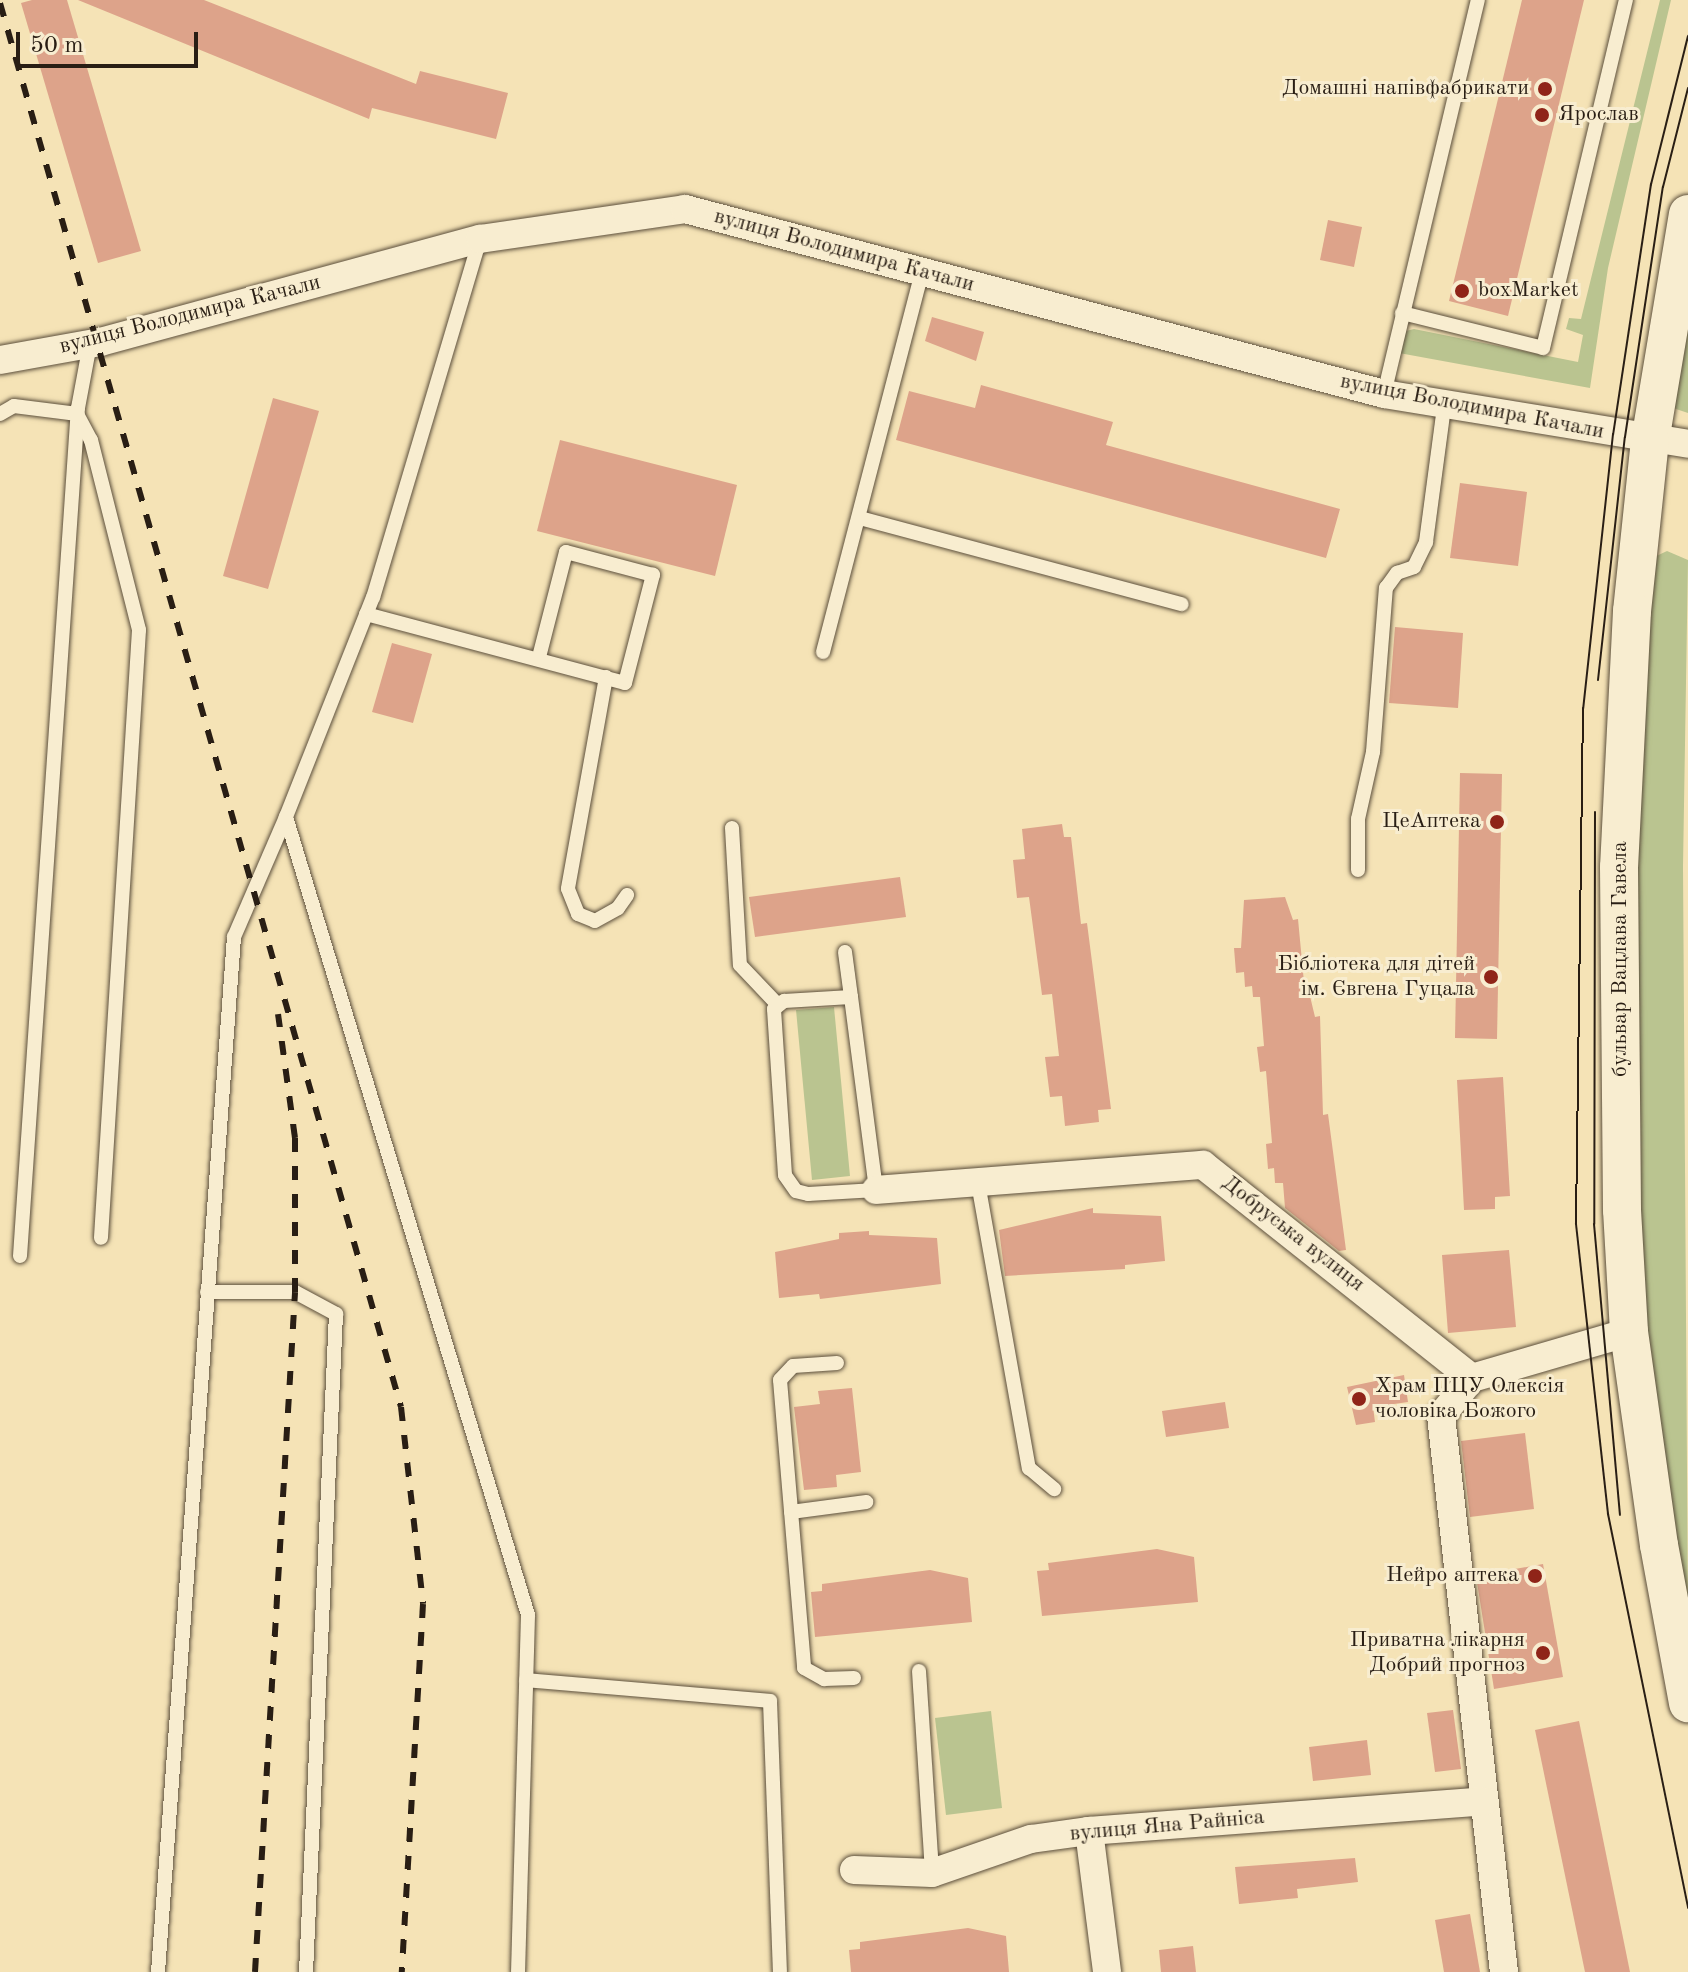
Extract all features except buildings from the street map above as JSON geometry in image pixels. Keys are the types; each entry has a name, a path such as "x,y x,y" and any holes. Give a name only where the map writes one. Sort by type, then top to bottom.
{"main road":[{"name":"бульвар Вацлава Гавела","path":"1688,214 1650,440 1632,611 1619,867 1622,1210 1629,1332 1659,1545 1688,1703"}],"street":[{"name":"вулиця Володимира Качали","path":"0,360 90,344 480,239 685,209 1384,394 1444,407 1688,444"},
{"name":"Добруська вулиця","path":"876,1190 1203,1165 1472,1378"},
{"path":"1504,1972 1441,1416 1472,1378 1629,1332"},
{"name":"вулиця Яна Райніса","path":"854,1870 932,1873 1031,1839 1089,1831 1484,1801"},
{"path":"1089,1831 1107,1972"}],"lane":[{"path":"1384,394 1478,0"},
{"path":"1402,313 1543,348 1626,0"},
{"path":"158,1972 234,937 286,817 366,614 480,239"},
{"path":"823,652 922,272"},
{"path":"20,1256 77,414 90,344"},
{"path":"0,414 14,406 77,414"},
{"path":"1358,870 1358,819 1373,752 1386,588 1397,573 1414,567 1426,542 1444,407"},
{"path":"77,414 91,440 139,630 101,1238"},
{"path":"860,518 1182,604"},
{"path":"366,614 539,657 625,683 653,575 566,552 539,657"},
{"path":"606,677 568,889 578,914 595,921 618,908 627,895"},
{"path":"286,817 528,1615 518,1972"},
{"path":"732,828 740,965 778,1005"},
{"path":"778,1005 773,1015 785,1175 796,1191 808,1194 876,1190 845,952"},
{"path":"778,1005 851,997"},
{"path":"978,1183 1029,1468 1054,1489"},
{"path":"207,1292 295,1292 336,1314 306,1972"},
{"path":"837,1363 793,1366 780,1380 804,1668 824,1679 854,1678"},
{"path":"791,1512 866,1502"},
{"path":"919,1671 932,1873"},
{"path":"526,1680 770,1701 780,1972"}],"green space":[{"path":"1660,0 1671,0 1608,268 1590,388 1399,353 1406,331 1414,329 1578,362 1583,335 1566,329 1569,318 1581,319"},
{"path":"1688,281 1688,413 1673,408"},
{"path":"1667,551 1688,560 1683,867 1688,1617 1666,1493 1633,1210 1626,871 1650,559"},
{"path":"834,1007 850,1176 812,1180 796,1010"},
{"path":"991,1711 1002,1808 946,1815 935,1718"}],"tram line":[{"path":"1688,36 1651,184 1613,434 1583,708 1576,1224 1608,1514 1688,1908"},
{"path":"1598,680 1625,437 1663,187 1688,88"},
{"path":"1595,812 1594,1224 1620,1515"}],"railway":[{"path":"0,3 401,1407 423,1604 402,1972"},
{"path":"255,1972 295,1292 295,1138 278,1014"}],"place":[{"name":"Домашні напівфабрикати","path":"1545,89"},
{"name":"Ярослав","path":"1542,115"},
{"name":"boxMarket","path":"1462,291"},
{"name":"ЦеАптека","path":"1497,822"},
{"name":"Бібліотека для дітей ім. Євгена Гуцала","path":"1491,977"},
{"name":"Храм ПЦУ Олексія чоловіка Божого","path":"1359,1399"},
{"name":"Нейро аптека","path":"1535,1576"},
{"name":"Приватна лікарня Добрий прогноз","path":"1543,1653"}]}
